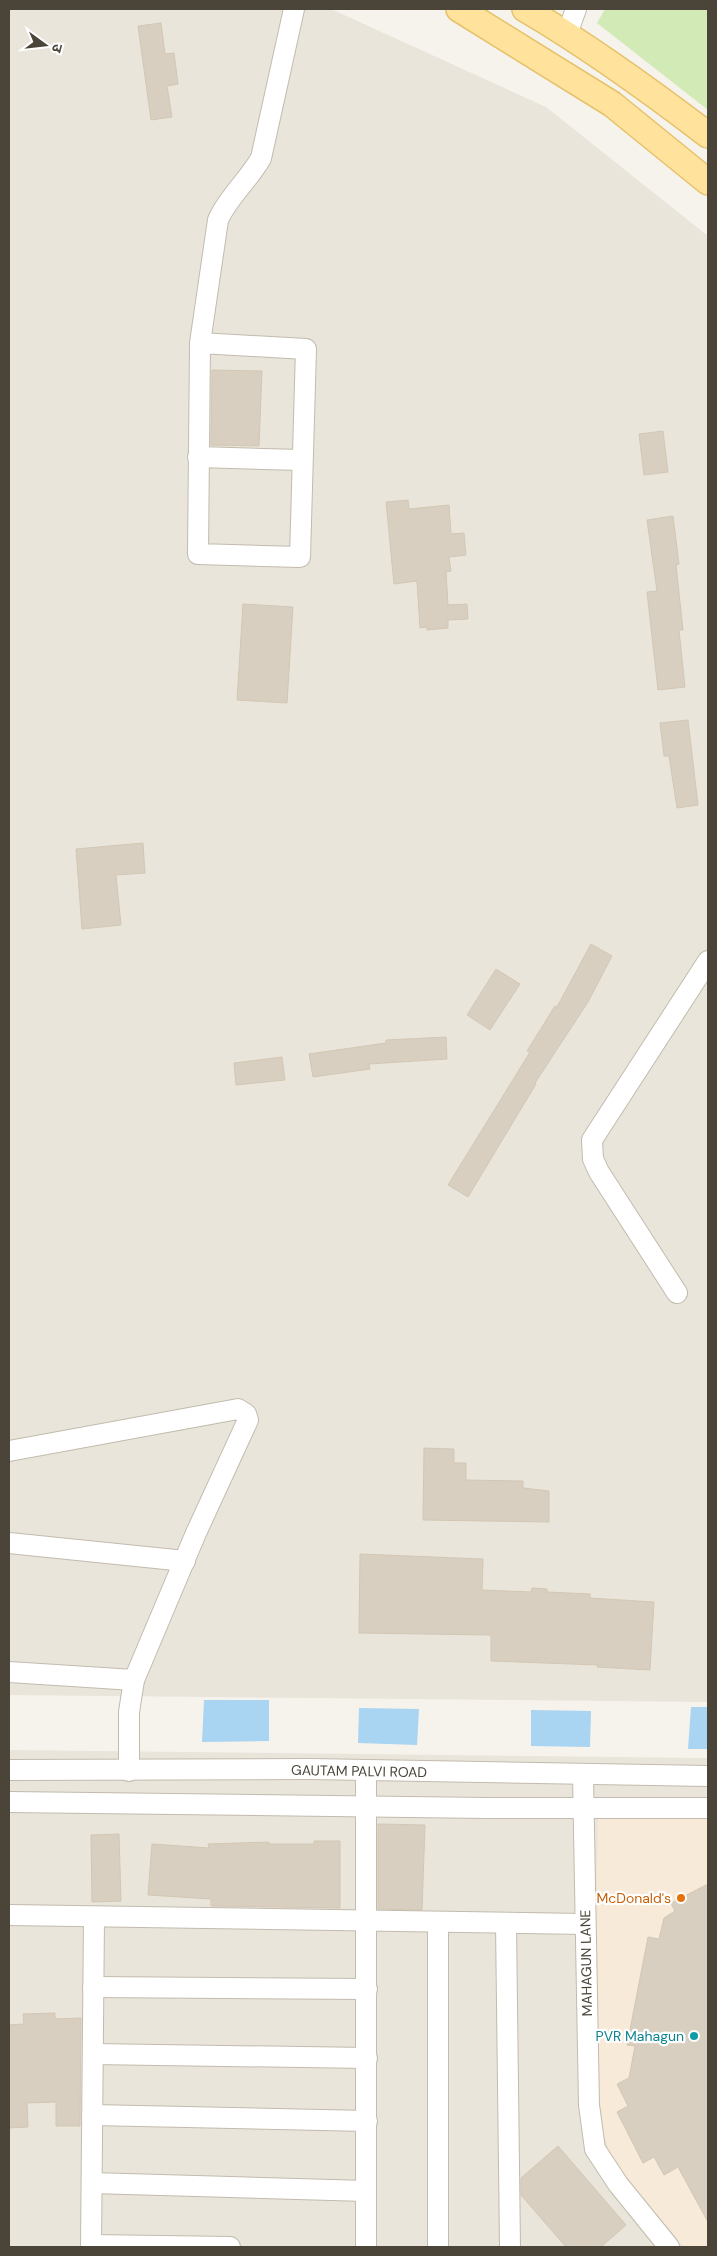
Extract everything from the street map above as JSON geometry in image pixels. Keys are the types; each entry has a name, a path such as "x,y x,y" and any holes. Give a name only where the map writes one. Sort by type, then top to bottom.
{"main road":[{"path":"459,9 612,104 708,182"},
{"path":"525,9 632,77 708,135"}],"street":[{"path":"200,343 306,349 301,460 300,557 198,554 200,343 218,220 224,205 251,176 261,158 294,9"},
{"path":"567,34 576,9"},
{"path":"198,457 301,460"},
{"path":"676,1293 599,1172 593,1160 592,1140 708,961"},
{"path":"9,1451 238,1408 243,1410 248,1420 134,1680 129,1712 129,1771"},
{"path":"9,1543 185,1561"},
{"path":"9,1672 134,1680"},
{"name":"GAUTAM PALVI ROAD","path":"9,1770 366,1771 708,1776"},
{"path":"366,1771 368,1922 366,2247"},
{"name":"MAHAGUN LANE","path":"583,1774 589,2105 596,2149 618,2184 669,2247"},
{"path":"9,1802 367,1807 708,1808"},
{"path":"9,1915 94,1918 585,1924"},
{"path":"94,1918 91,2246 230,2247"},
{"path":"438,1922 438,2247"},
{"path":"506,1923 510,2247"},
{"path":"93,1987 367,1989"},
{"path":"93,2054 367,2058"},
{"path":"92,2115 366,2121"},
{"path":"92,2183 366,2191"}],"shaded area":[{"path":"9,9 331,9 546,107 708,236 708,1702 9,1695"},
{"path":"9,1750 708,1758 708,2247 9,2247"},
{"path":"598,1819 708,1819 708,2247 684,2247 613,2163 592,2099"}],"green space":[{"path":"605,9 708,9 708,110 597,23"}],"water":[{"path":"204,1700 269,1700 269,1741 202,1742"},
{"path":"691,1707 708,1707 708,1749 688,1749"},
{"path":"359,1708 419,1709 417,1745 358,1743"},
{"path":"531,1710 591,1711 590,1747 531,1746"}],"building":[{"path":"161,23 165,54 174,53 178,84 167,86 172,117 151,120 138,26"},
{"path":"212,370 262,371 259,446 211,445"},
{"path":"663,431 668,472 644,475 639,434"},
{"path":"408,500 409,509 449,505 451,534 464,533 466,555 449,557 451,571 446,572 448,605 467,604 468,619 448,620 448,628 427,630 427,627 420,628 417,581 394,584 386,502"},
{"path":"673,516 679,564 676,565 683,630 679,630 685,687 658,690 647,592 657,591 647,520"},
{"path":"243,604 293,607 287,703 237,700"},
{"path":"688,720 698,805 677,808 669,756 664,756 660,723"},
{"path":"143,843 145,873 116,875 121,925 82,929 76,849"},
{"path":"591,944 612,956 588,1002 535,1083 468,1197 448,1185 530,1052 527,1051 555,1006 557,1007"},
{"path":"496,969 520,984 490,1030 467,1015"},
{"path":"446,1037 447,1059 369,1064 370,1069 313,1077 309,1054 386,1043 386,1040"},
{"path":"282,1057 285,1080 236,1085 234,1063"},
{"path":"424,1448 454,1449 454,1463 466,1463 466,1480 523,1481 523,1488 549,1491 549,1522 423,1520"},
{"path":"360,1554 483,1559 482,1590 531,1592 532,1588 547,1589 547,1592 590,1594 590,1598 654,1602 650,1670 597,1667 598,1665 491,1661 491,1635 359,1633"},
{"path":"378,1824 425,1825 422,1910 378,1909"},
{"path":"119,1834 121,1901 92,1902 91,1835"},
{"path":"314,1841 340,1841 340,1908 211,1906 211,1899 148,1895 152,1844 209,1848 208,1844 269,1842 269,1844 314,1844"},
{"path":"708,1884 708,2222 678,2167 664,2175 654,2157 643,2163 617,2112 628,2106 617,2084 629,2078 635,2046 627,2045 648,1937 659,1939 664,1918 675,1911 671,1903"},
{"path":"55,2013 55,2019 81,2018 80,2126 56,2126 56,2102 27,2103 28,2127 9,2128 9,2025 24,2024 23,2014"},
{"path":"558,2146 626,2225 601,2247 566,2247 521,2195 521,2178"}],"place":[{"name":"McDonald's","path":"681,1898"},
{"name":"PVR Mahagun","path":"694,2036"}]}
